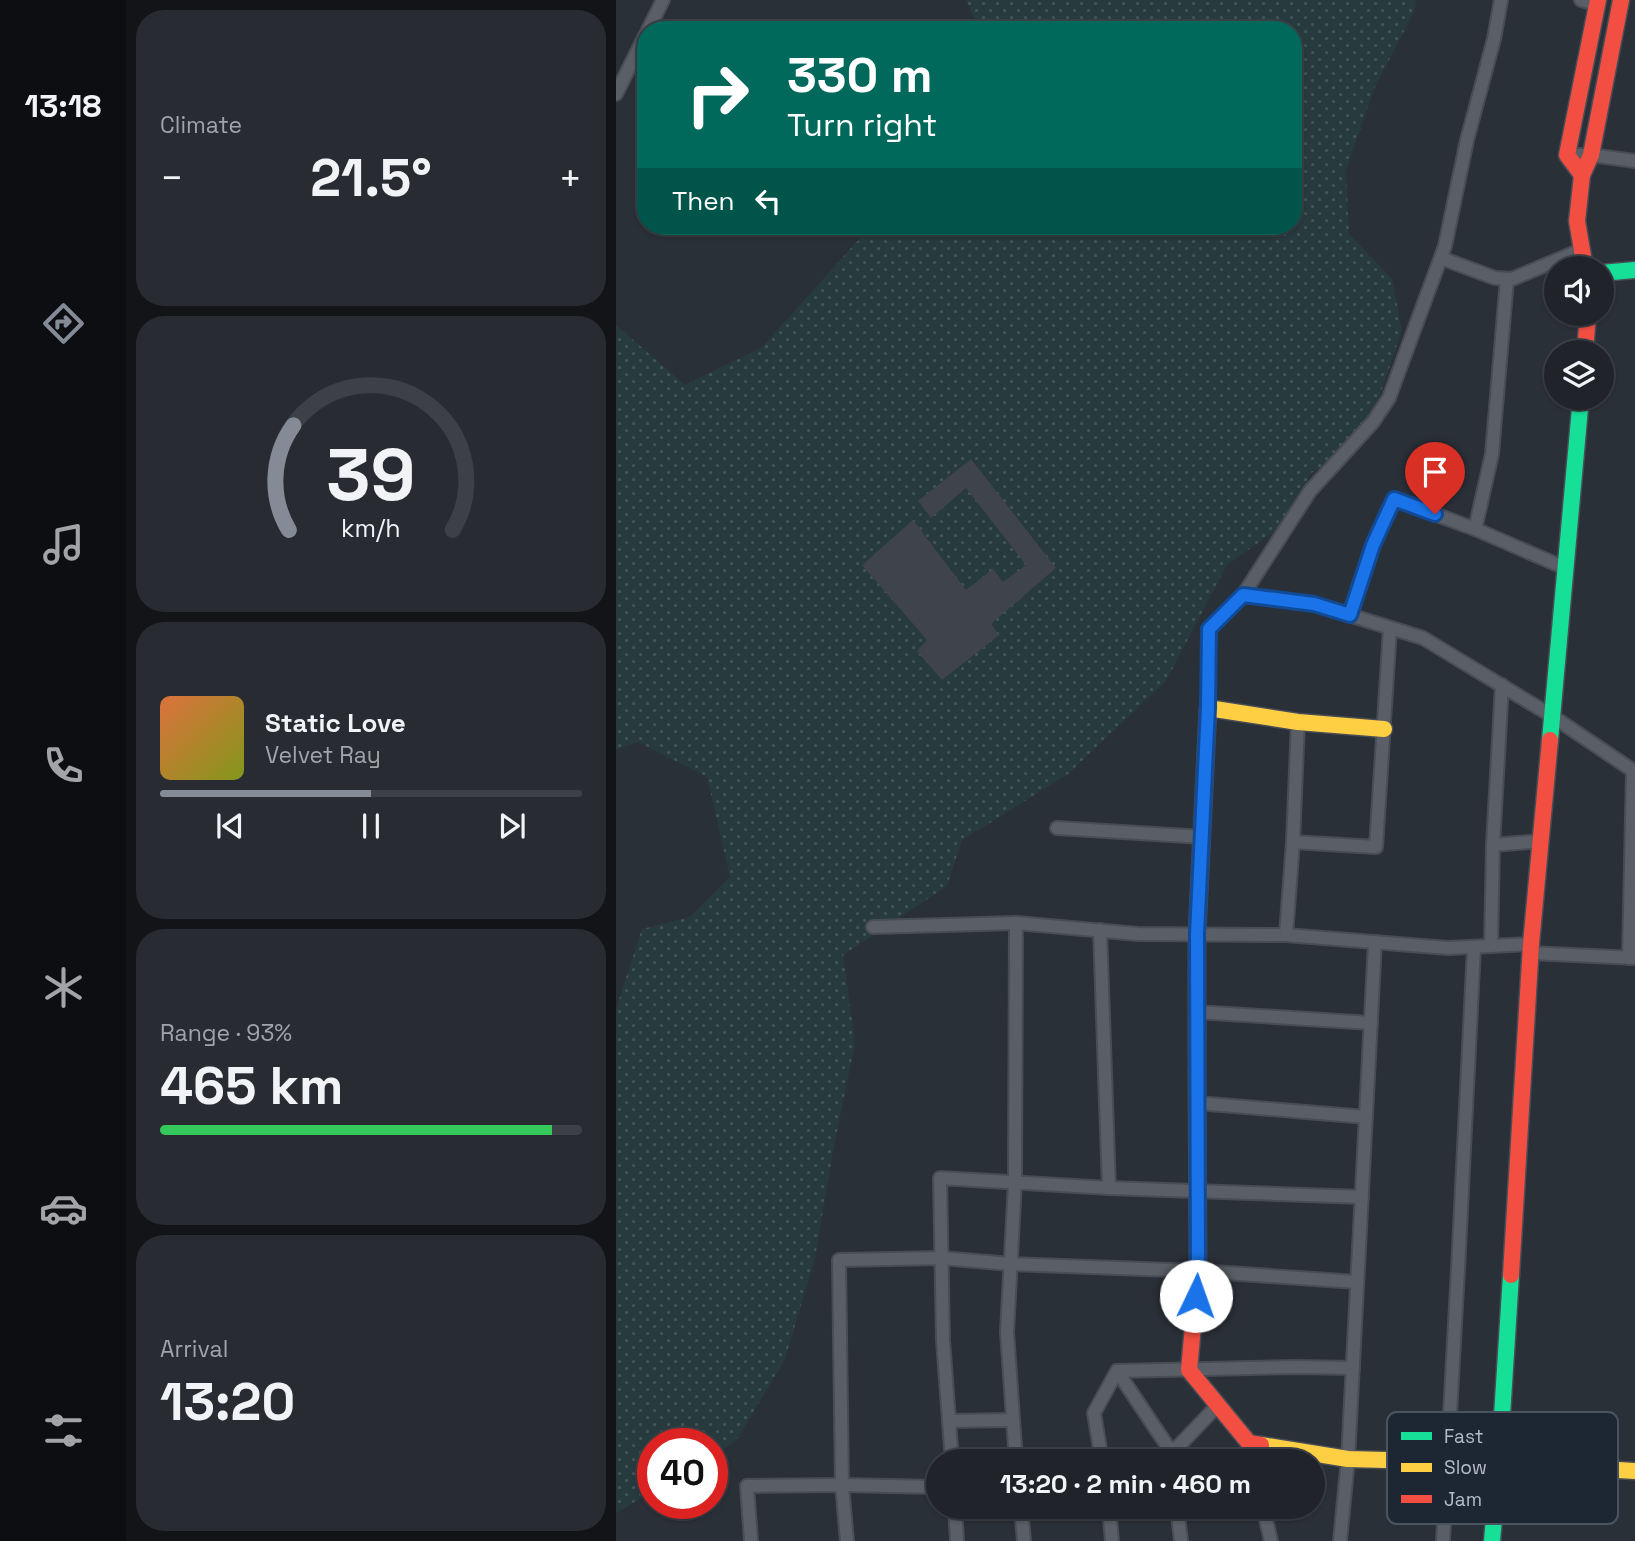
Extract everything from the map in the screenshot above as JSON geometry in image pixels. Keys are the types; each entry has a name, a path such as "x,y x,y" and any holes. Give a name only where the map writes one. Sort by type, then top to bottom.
{"street":[{"path":"652,21 663,0"},
{"path":"1250,1449 1249,1443 1189,1370 1198,1271 1197,934 1203,837 1209,629 1243,595 1310,491 1383,408 1395,383 1445,246 1466,140 1494,39 1501,0"},
{"path":"1583,256 1577,221 1582,175 1591,155 1621,0"},
{"path":"1582,175 1567,155 1592,1"},
{"path":"616,94 637,52"},
{"path":"1567,155 1591,155 1635,161"},
{"path":"1441,258 1495,278 1507,279 1522,276 1581,250"},
{"path":"1614,272 1635,270"},
{"path":"1475,529 1492,454 1507,279"},
{"path":"1502,1412 1531,949 1580,410"},
{"path":"1350,615 1373,545 1394,499 1475,529 1565,568"},
{"path":"873,927 1016,923 1138,934 1286,935 1448,948 1491,946 1632,958 1634,771 1552,716 1423,638 1314,604 1243,595"},
{"path":"1293,842 1376,847 1390,628"},
{"path":"1491,946 1493,845 1502,685"},
{"path":"1208,708 1298,722 1384,729"},
{"path":"1286,935 1298,722"},
{"path":"1058,828 1203,837"},
{"path":"1493,845 1541,841"},
{"path":"1015,1449 1007,1332 1015,1182 1016,923"},
{"path":"1100,930 1110,1188"},
{"path":"1340,1541 1348,1459 1375,942"},
{"path":"1450,1412 1474,947"},
{"path":"1197,1012 1371,1023"},
{"path":"1197,1103 1366,1116"},
{"path":"951,1449 943,1340 940,1178 1110,1188 1362,1197"},
{"path":"847,1541 842,1485 839,1260 941,1258 1357,1282"},
{"path":"1117,1371 1353,1368"},
{"path":"1117,1371 1168,1449"},
{"path":"1100,1449 1094,1413 1117,1371"},
{"path":"1180,1449 1218,1405"},
{"path":"949,1421 1012,1420"},
{"path":"1249,1443 1348,1459 1387,1460"},
{"path":"751,1541 747,1486 926,1487"},
{"path":"956,1519 957,1541"},
{"path":"1022,1519 1024,1541"},
{"path":"1110,1519 1112,1541"},
{"path":"1178,1519 1181,1541"},
{"path":"1265,1519 1270,1541"}],"green space":[{"path":"966,0 1416,0 1415,10 1374,89 1346,171 1349,234 1392,279 1402,330 1375,410 1342,456 1311,473 1286,523 1227,565 1166,681 1068,774 962,840 947,886 843,955 855,1043 815,1258 785,1359 736,1441 728,1446 728,1428 637,1428 637,1501 616,1513 616,1009 642,929 690,917 730,877 707,777 638,742 616,750 616,325 685,385 761,348 863,235 1302,235 1302,21 975,21"}],"building":[{"path":"971,459 1056,568 991,624 999,635 942,680 917,651 927,640 862,565 913,520 966,590 993,569 1003,582 1026,565 966,488 931,518 918,501"}],"traffic: fast":[{"path":"1614,272 1635,270"},
{"path":"1550,740 1580,410"},
{"path":"1502,1412 1511,1275"},
{"path":"1492,1541 1494,1524"}],"traffic: slow":[{"path":"1197,1070 1197,934 1208,708 1298,722 1384,729"},
{"path":"1261,1445 1348,1459 1387,1460"},
{"path":"1618,1470 1635,1471"}],"traffic: jam":[{"path":"1582,175 1567,155 1598,0"},
{"path":"1583,256 1577,221 1582,175 1591,155 1621,0"},
{"path":"1586,340 1587,326"},
{"path":"1511,1275 1531,944 1550,740"},
{"path":"1197,1070 1198,1271 1189,1370 1249,1443 1261,1445"}],"route":[{"path":"1196,1296 1197,934 1203,837 1209,629 1243,595 1314,604 1350,615 1373,545 1394,499 1435,514"}]}
